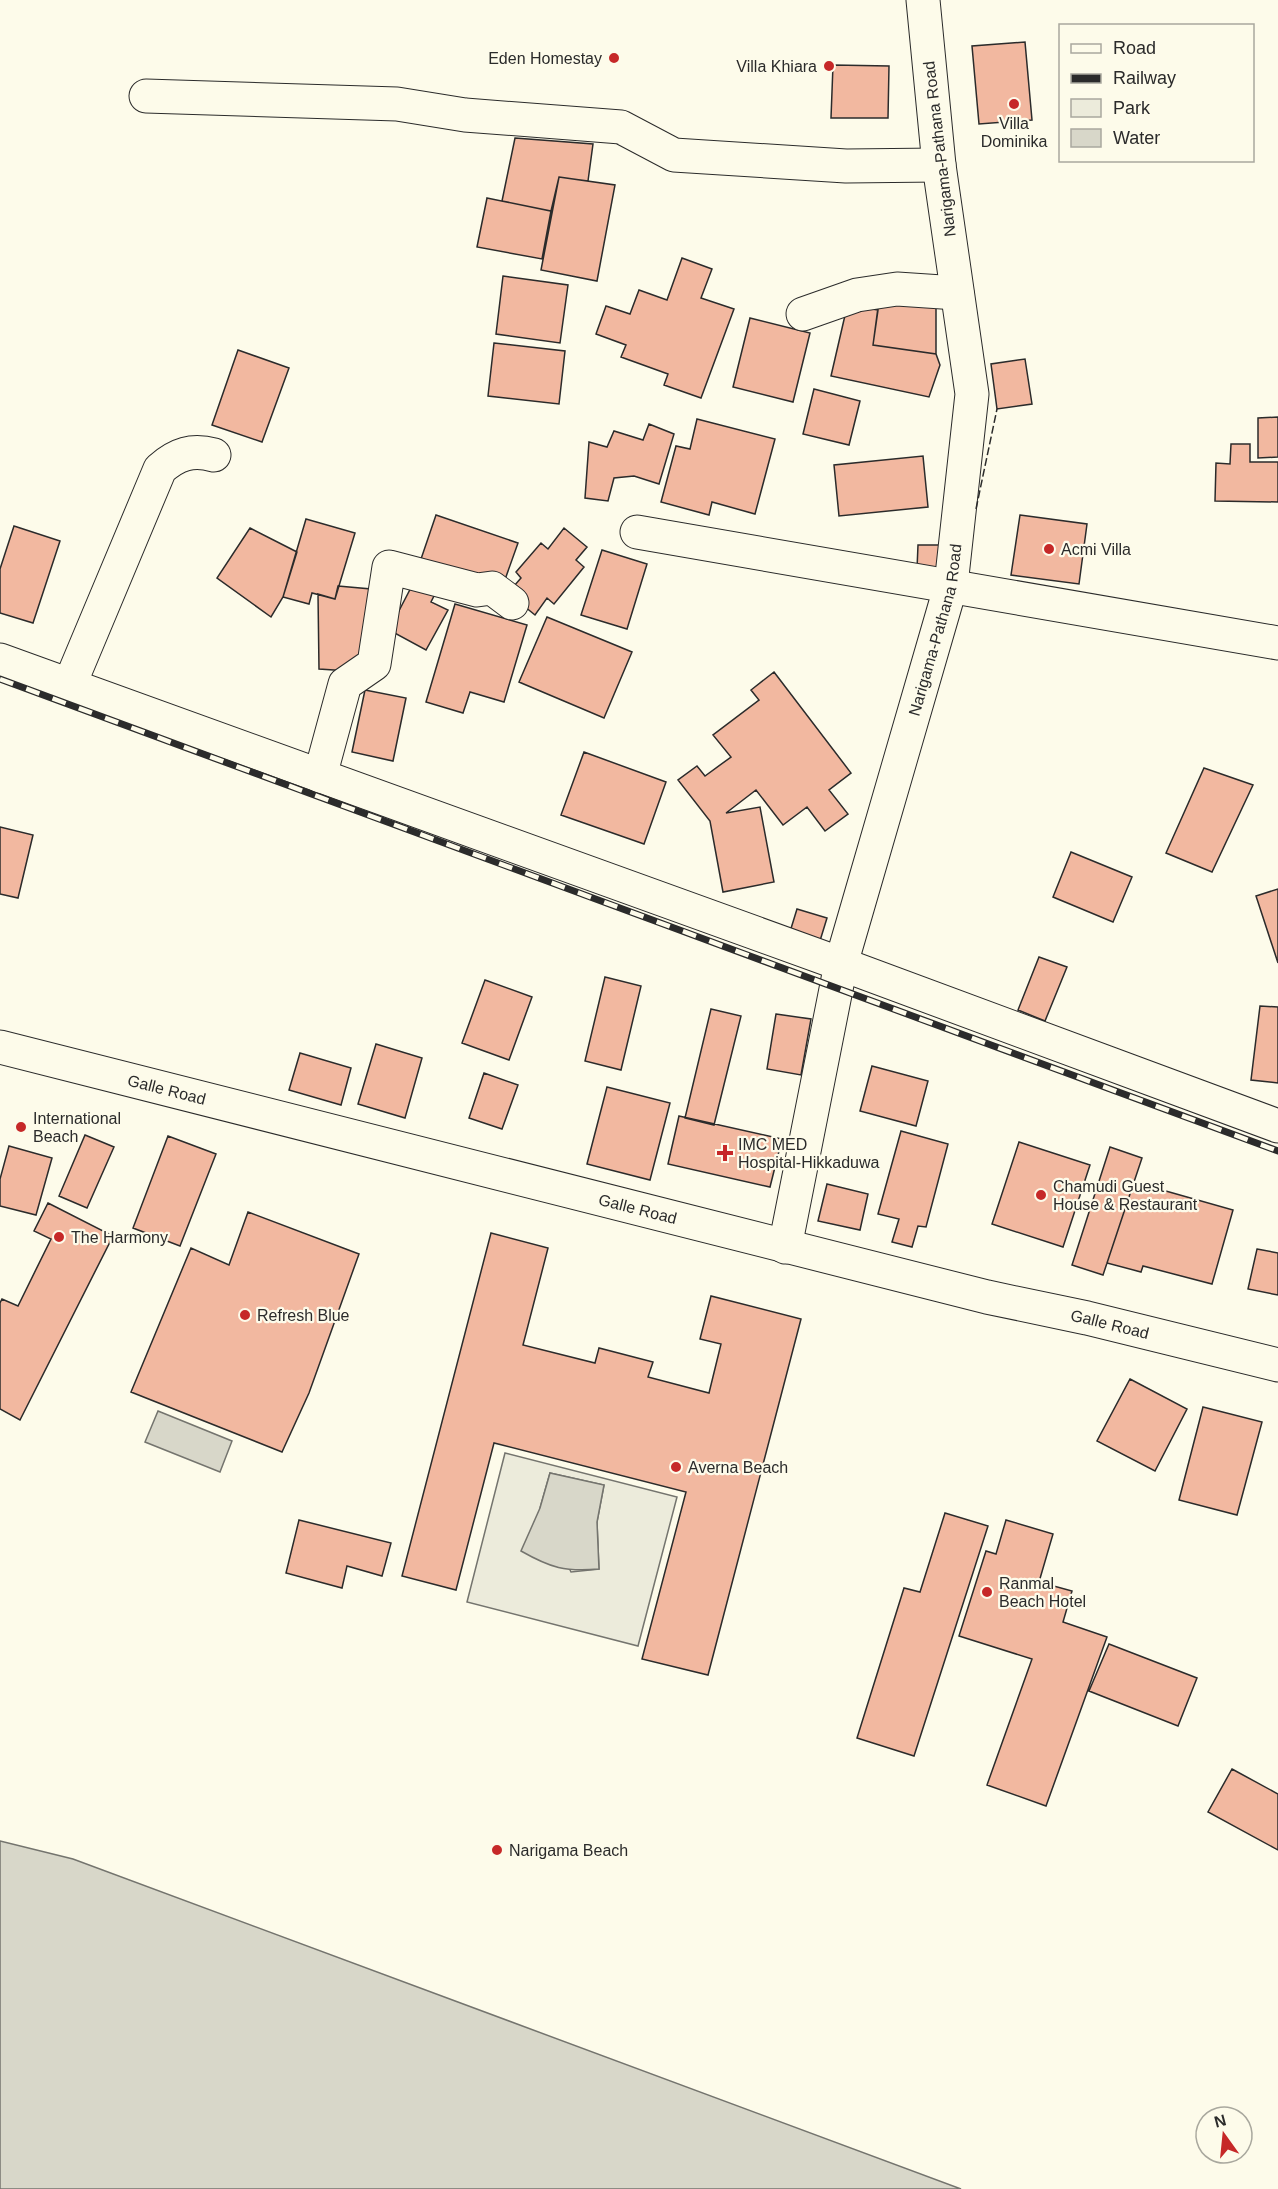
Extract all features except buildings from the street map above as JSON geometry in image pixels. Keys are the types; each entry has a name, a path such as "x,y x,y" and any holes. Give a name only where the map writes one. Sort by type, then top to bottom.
{"main road":[{"name":"Narigama-Pathana Road","path":"785,1247 841,964 951,585 972,394 939,165 923,0"},
{"path":"146,96 397,104 465,115 621,127 674,155 846,166 939,165"},
{"path":"803,314 857,296 897,289 957,293"},
{"path":"69,686 160,469 174,457 197,450 214,455"},
{"path":"637,532 1278,643"},
{"path":"320,776 345,684 374,664 389,567 477,590 492,588 512,603"},
{"path":"0,660 841,964 1278,1126"},
{"name":"Galle Road","path":"0,1047 785,1247 1278,1365"}],"green space":[{"path":"505,1453 677,1497 638,1646 467,1602","holes":["550,1473 604,1485 597,1522 599,1569 571,1572 540,1508"]}],"water":[{"path":"158,1411 232,1441 220,1472 145,1442"},
{"path":"550,1473 604,1485 597,1522 599,1569 558,1568 521,1551 540,1508"},
{"path":"0,1841 73,1859 961,2189 0,2189"}],"railway":[{"path":"0,679 1278,1151"}],"fence":[{"path":"976,509 997,409"}],"place":[{"name":"Eden Homestay","path":"614,58"},
{"name":"Villa Khiara","path":"829,66"},
{"name":"Villa Dominika","path":"1014,104"},
{"name":"Acmi Villa","path":"1049,549"},
{"name":"International Beach","path":"21,1127"},
{"name":"IMC MED Hospital-Hikkaduwa","path":"725,1153"},
{"name":"Chamudi Guest House & Restaurant","path":"1041,1195"},
{"name":"The Harmony","path":"59,1237"},
{"name":"Refresh Blue","path":"245,1315"},
{"name":"Averna Beach","path":"676,1467"},
{"name":"Ranmal Beach Hotel","path":"987,1592"},
{"name":"Narigama Beach","path":"497,1850"}]}
